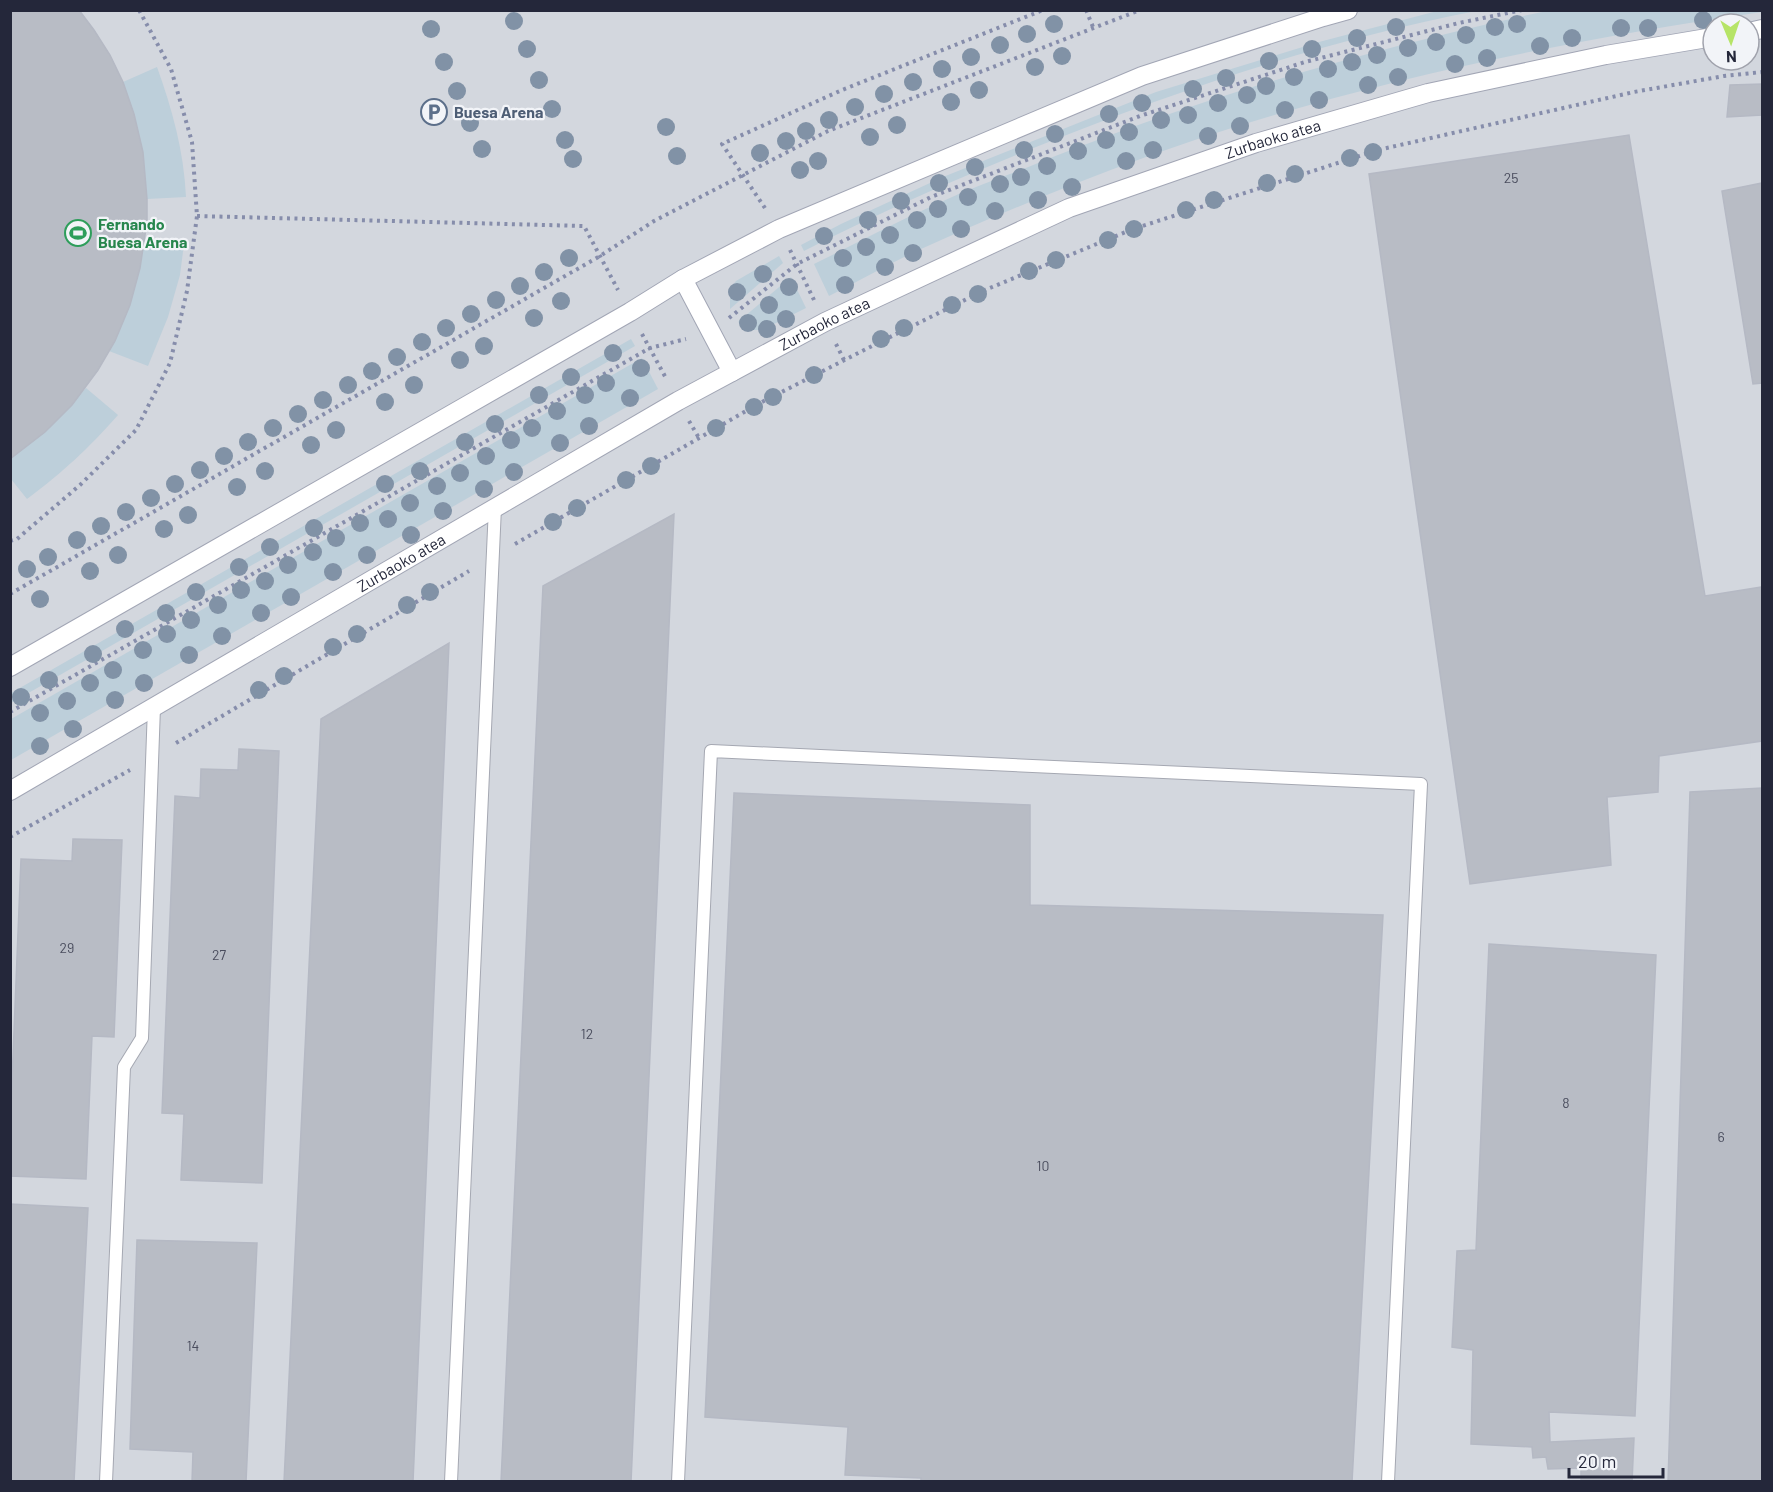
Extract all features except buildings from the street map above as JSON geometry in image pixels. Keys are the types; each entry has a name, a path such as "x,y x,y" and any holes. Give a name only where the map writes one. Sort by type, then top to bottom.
{"street":[{"path":"10,667 630,312 683,279 779,229 1142,75 1347,10"},
{"name":"Zurbaoko atea","path":"10,790 678,401 825,322 1069,208 1256,142 1428,93 1606,55 1701,39"},
{"path":"683,279 732,372"}],"lane":[{"path":"451,1482 495,507"},
{"path":"106,1482 124,1067 142,1038 154,707"},
{"path":"678,1482 711,751 1421,784 1388,1482"}],"path":[{"path":"10,541 17,538 80,485 136,430 170,363 187,291 197,216 192,142 171,69 139,10"},
{"path":"844,360 779,229 723,144 842,90 1043,10"},
{"path":"1086,10 1093,27"},
{"path":"10,594 600,256 654,221 828,131 1140,10"},
{"path":"10,712 650,348 712,333 797,264 931,198 1140,116 1305,62 1459,23 1522,10"},
{"path":"10,837 151,758 492,557 760,403 985,290 1133,229 1378,150 1623,95 1724,76 1762,72"},
{"path":"197,216 584,226 699,438"}],"shaded area":[{"path":"1441,10 1476,11 1362,37 1306,53 1140,107 973,173 888,210 804,251 801,245 943,177 1156,92 1319,42"},
{"path":"1551,10 1762,12 1701,12 1701,22 1576,43 1453,68 1271,116 1182,144 1050,194 921,249 829,296 814,264 961,193 1086,144 1216,98 1282,78 1415,41"},
{"path":"10,11 1762,11 1762,1481 11,1481"},
{"path":"157,67 176,131 183,163 186,197 147,199 143,152 123,82"},
{"path":"144,244 184,244 180,275 168,317 148,366 109,351 130,305"},
{"path":"779,256 783,263 730,309 730,289 736,281"},
{"path":"791,277 806,308 762,330 753,330 738,322"},
{"path":"631,339 635,346 11,703 11,693"},
{"path":"642,358 658,389 11,760 11,719"},
{"path":"86,388 118,415 75,460 27,499 11,479 10,459 45,432"}],"place":[{"name":"Buesa Arena","path":"434,112"},
{"name":"Fernando Buesa Arena","path":"78,233"}]}
